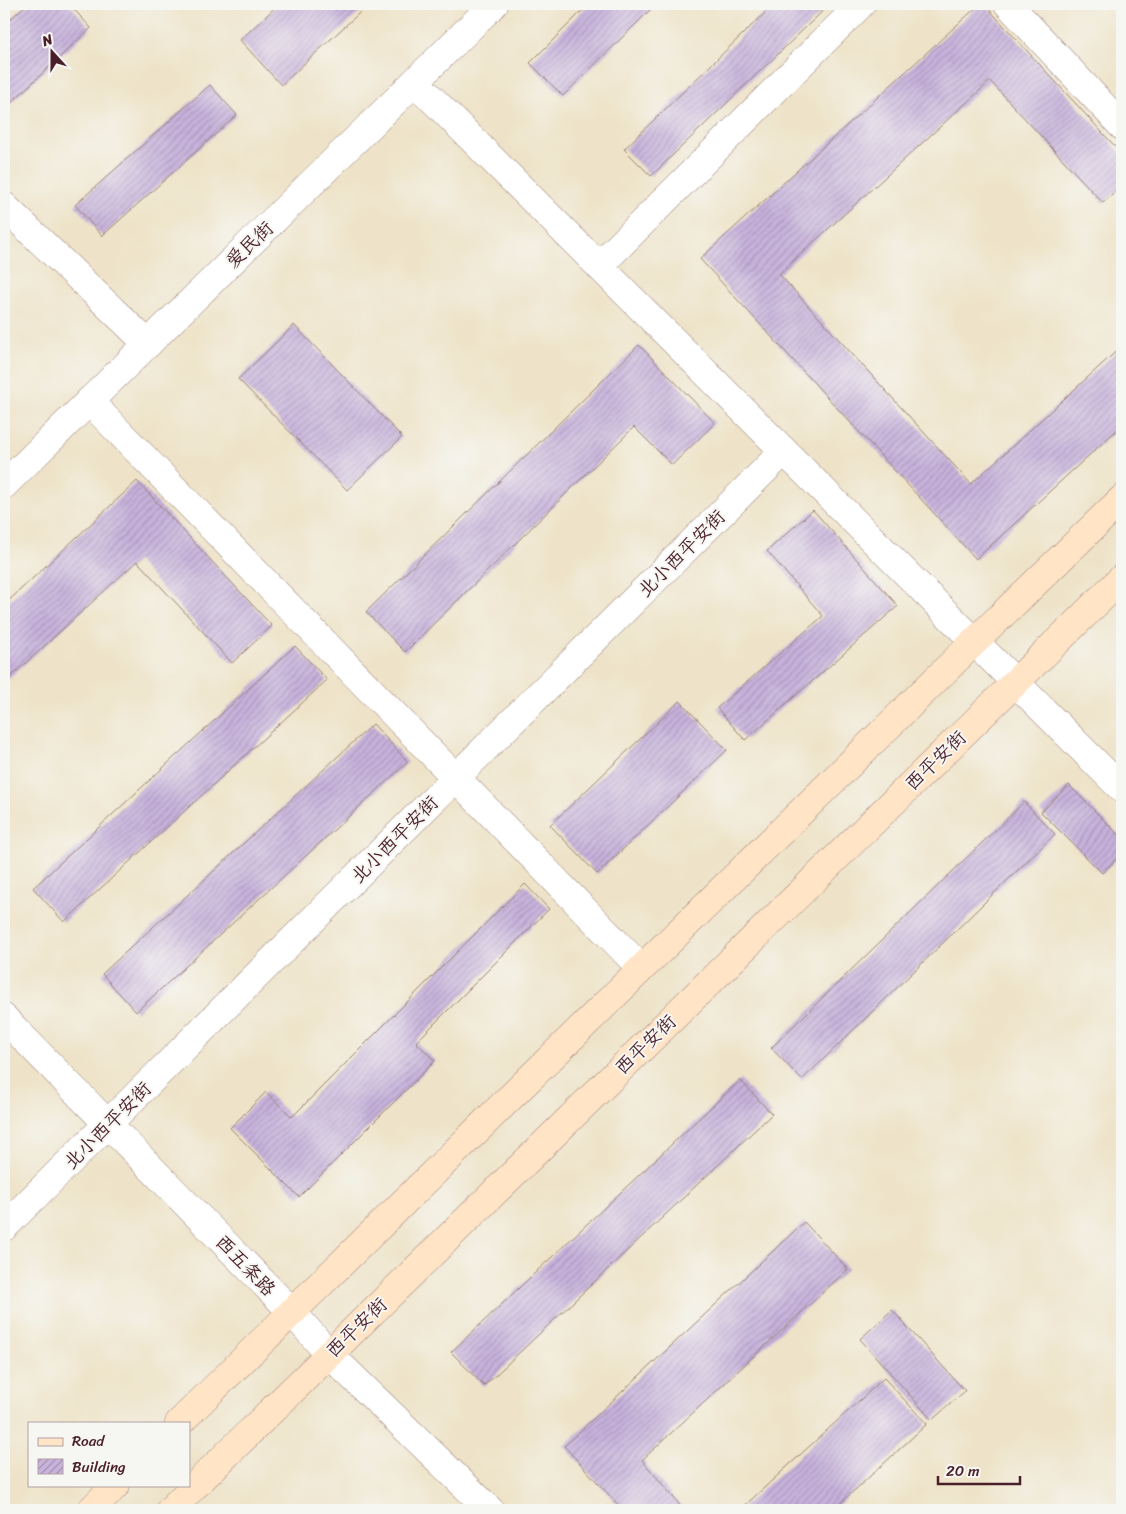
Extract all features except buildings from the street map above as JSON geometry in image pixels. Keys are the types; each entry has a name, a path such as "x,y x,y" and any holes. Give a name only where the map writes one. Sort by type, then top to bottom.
{"main road":[{"path":"180,1422 1122,499"},
{"name":"西平安街","path":"170,1510 1122,578"},
{"path":"91,1510 115,1486"}],"street":[{"name":"爱民街","path":"4,485 494,4"},
{"path":"599,266 862,4"},
{"path":"1008,4 1122,126"},
{"path":"415,82 1122,789"},
{"path":"4,206 148,344"},
{"path":"90,401 642,968"},
{"name":"北小西平安街","path":"4,1227 784,450"},
{"name":"西五条路","path":"4,1018 292,1312 329,1354 490,1510"}]}
